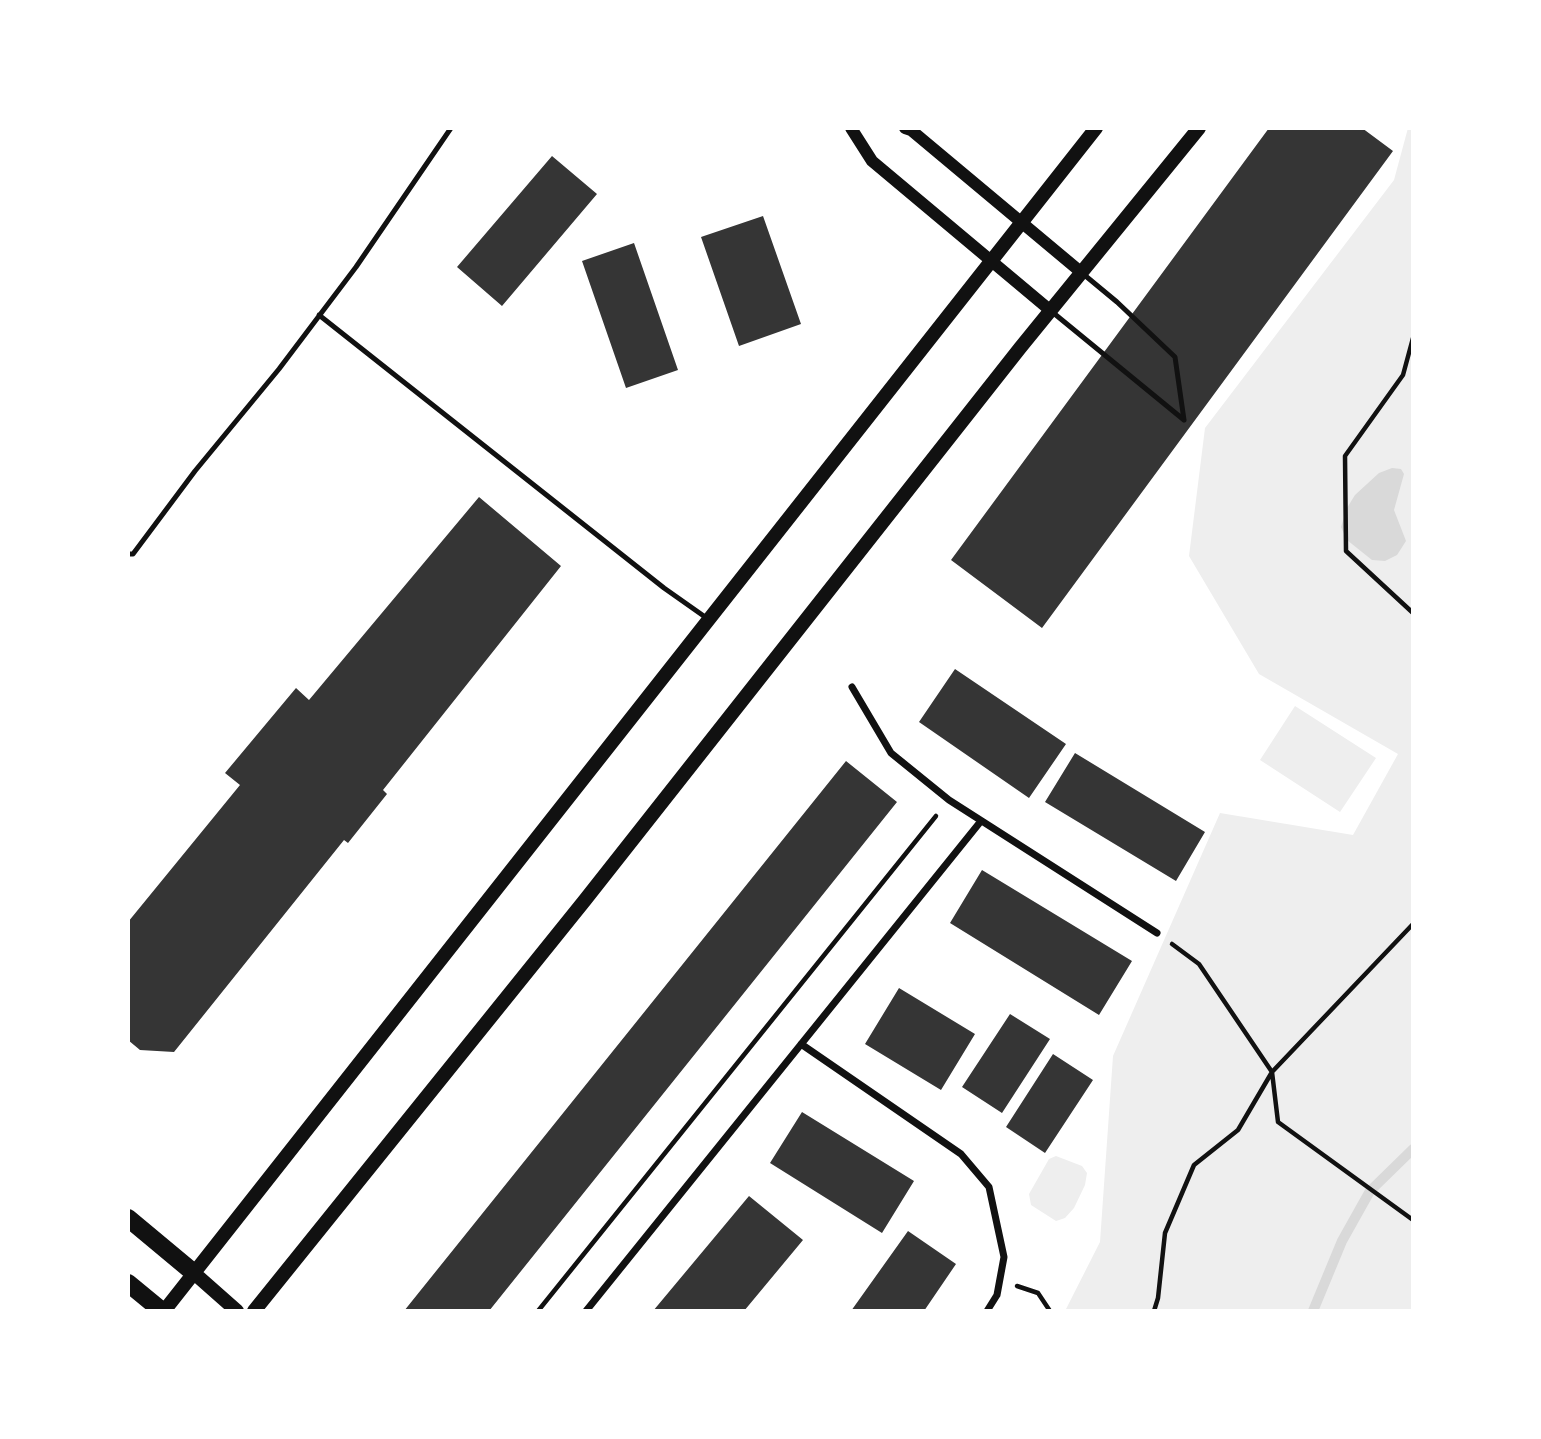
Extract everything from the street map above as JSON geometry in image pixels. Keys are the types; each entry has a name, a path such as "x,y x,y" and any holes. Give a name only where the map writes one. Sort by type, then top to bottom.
{"main road":[{"path":"128,1283 163,1311 1096,128"},
{"path":"254,1311 1199,128"},
{"path":"128,1218 237,1311"}],"street":[{"path":"851,128 872,161 1051,311"},
{"path":"905,128 911,130 1082,273"},
{"path":"852,687 891,753 949,800 1157,933"},
{"path":"586,1311 981,821"},
{"path":"801,1044 951,1146 989,1187 1004,1257 997,1295 987,1311"}],"lane":[{"path":"128,562 130,554 279,369 356,267 451,128"},
{"path":"1051,311 1184,420 1175,357 1082,273"},
{"path":"319,315 664,588 709,620"}],"path":[{"path":"1413,338 1403,375 1345,456 1346,551 1413,613"},
{"path":"538,1311 949,800"},
{"path":"1154,1311 1158,1298 1165,1233 1194,1165 1238,1130 1272,1072 1413,924"},
{"path":"1157,933 1199,964 1272,1072 1278,1122 1413,1220"},
{"path":"1000,1280 1038,1293 1050,1311"}],"shaded area":[{"path":"1408,128 1413,128 1413,1311 1065,1311 1100,1242 1113,1056 1220,813 1353,835 1398,754 1259,674 1189,556 1205,428 1394,180"},
{"path":"1392,468 1401,469 1404,474 1394,510 1406,541 1397,555 1385,561 1372,560 1347,540 1341,527 1347,508 1355,495 1379,473"},
{"path":"1295,706 1376,758 1340,812 1260,760"},
{"path":"1056,1156 1082,1166 1087,1173 1085,1185 1074,1208 1065,1218 1056,1221 1031,1205 1029,1194 1049,1159"}],"building":[{"path":"1269,128 1362,128 1393,151 1042,628 951,560"},
{"path":"552,156 597,194 502,306 457,267"},
{"path":"763,216 801,324 739,346 701,237"},
{"path":"634,243 678,370 626,388 582,261"},
{"path":"479,497 561,566 383,790 387,794 348,843 344,840 174,1052 140,1050 128,1040 128,922 240,785 225,773 296,688 309,700"},
{"path":"955,669 1066,744 1029,798 919,722"},
{"path":"1075,753 1205,832 1176,881 1045,802"},
{"path":"846,761 897,802 489,1311 404,1311"},
{"path":"982,870 1132,961 1099,1015 950,923"},
{"path":"899,988 975,1034 941,1090 865,1044"},
{"path":"1010,1014 1050,1039 1002,1113 962,1087"},
{"path":"1053,1054 1093,1080 1045,1153 1006,1127"},
{"path":"802,1112 914,1181 882,1233 770,1163"},
{"path":"749,1196 803,1240 744,1311 653,1311"},
{"path":"908,1231 956,1264 924,1311 851,1311"}],"waterway":[{"path":"1313,1311 1342,1241 1370,1191 1413,1149"}]}
